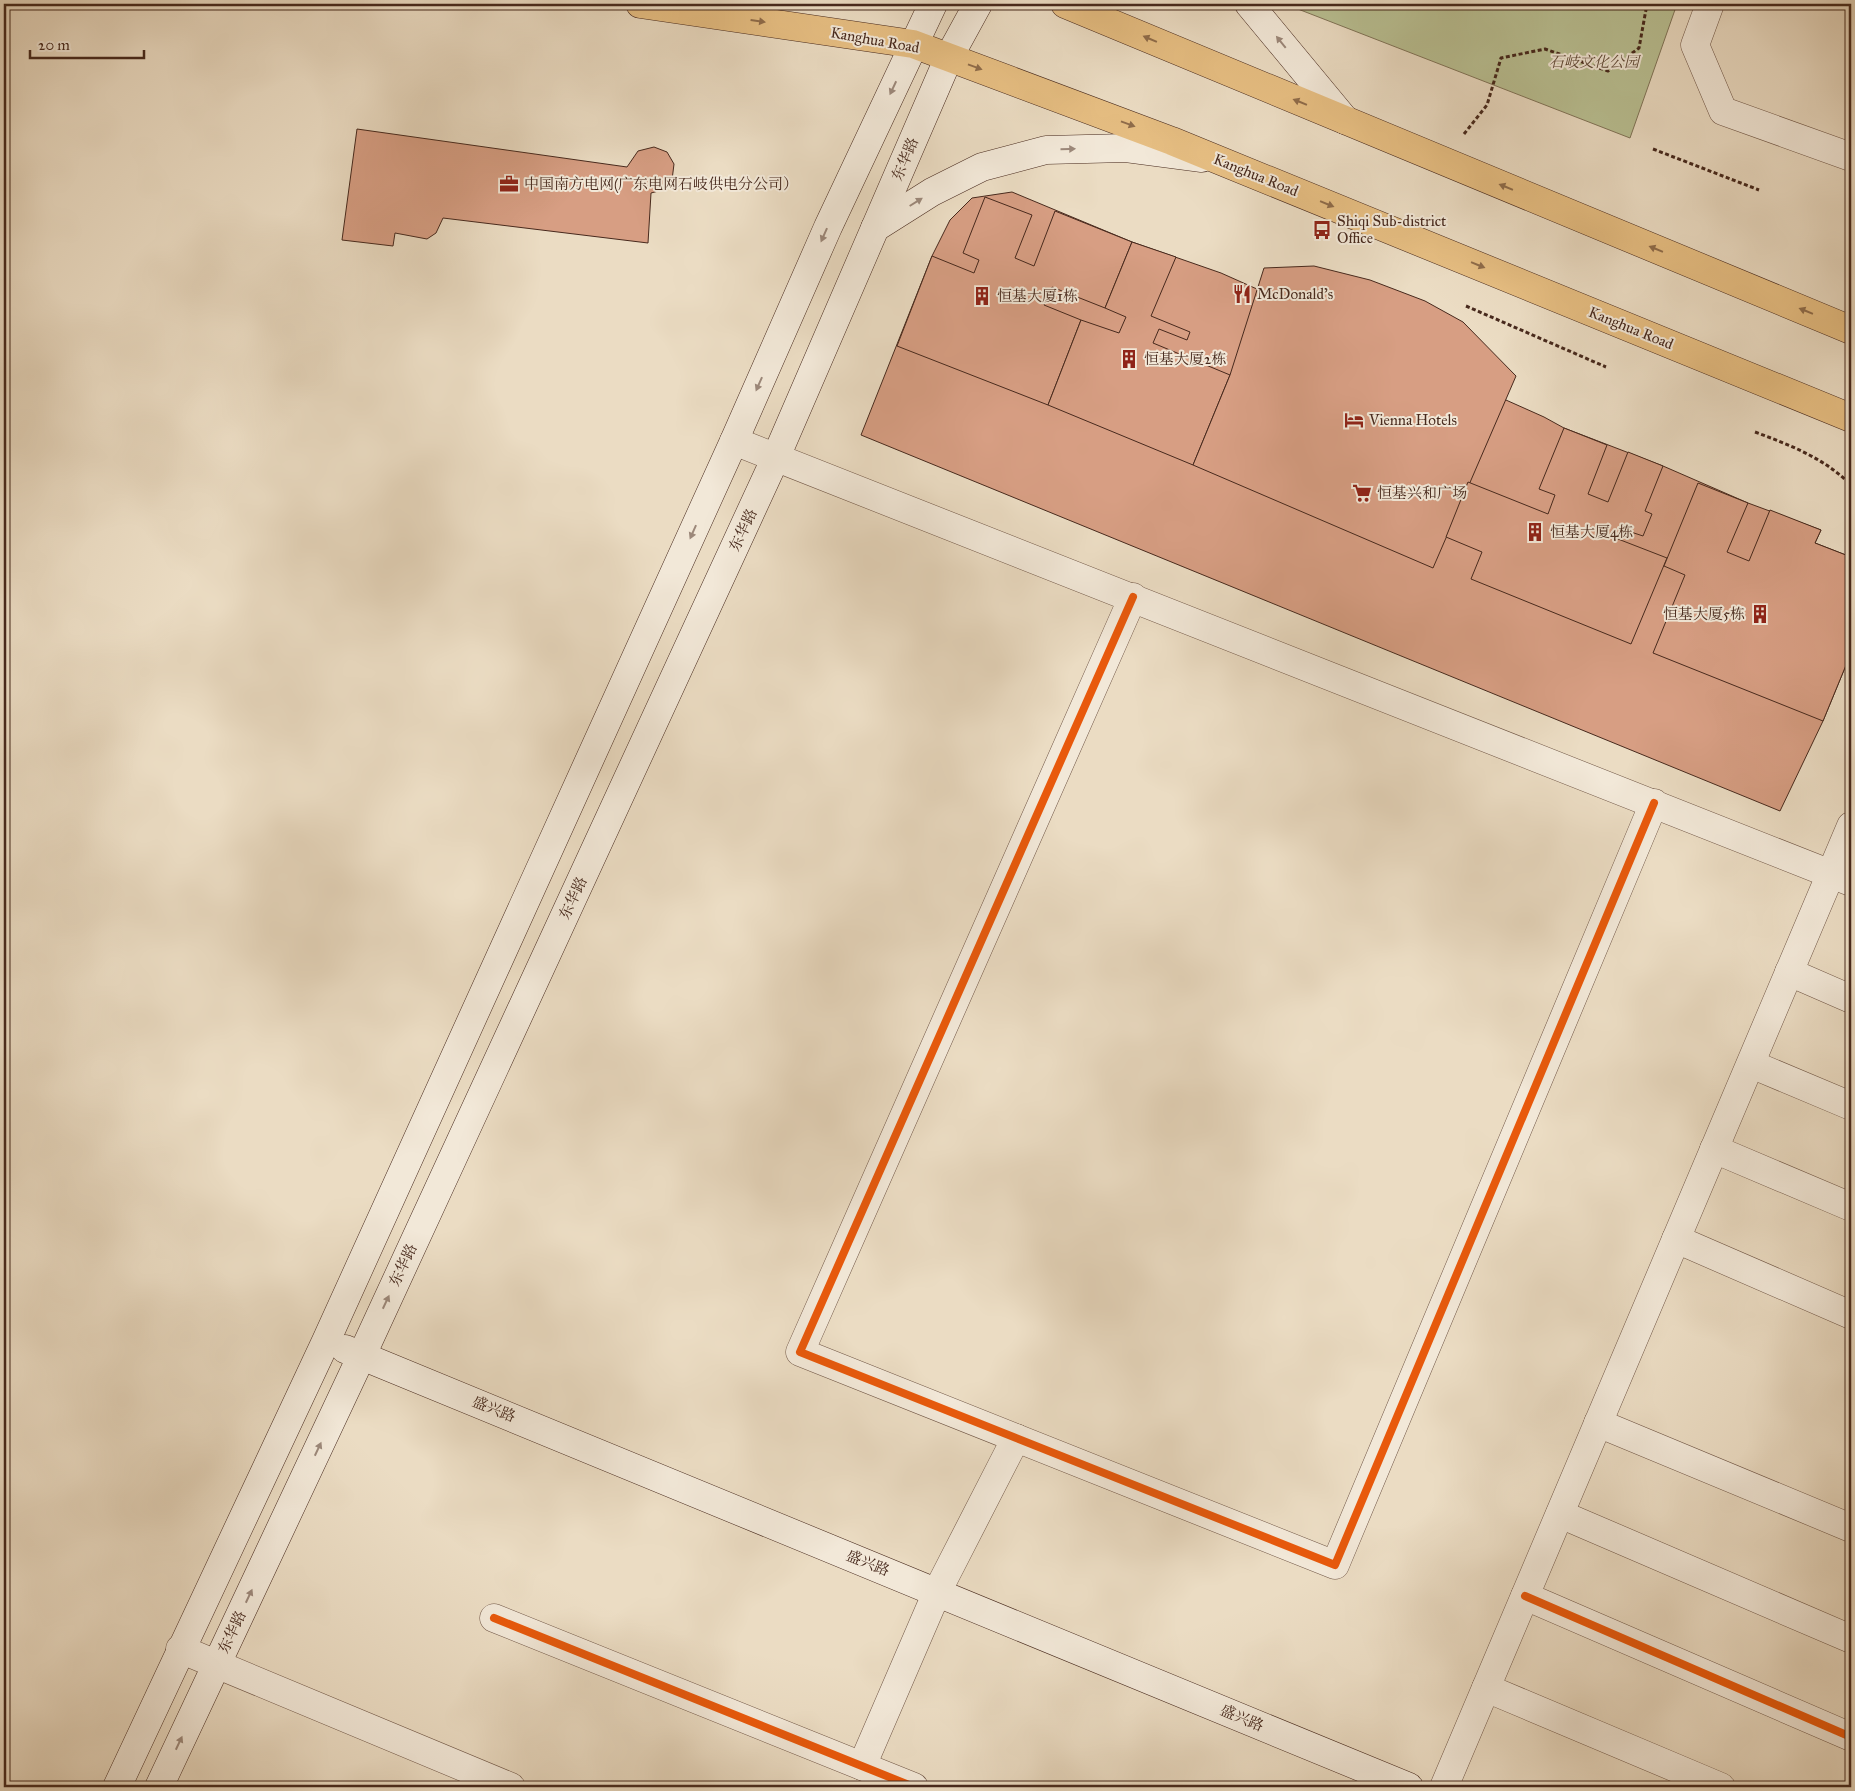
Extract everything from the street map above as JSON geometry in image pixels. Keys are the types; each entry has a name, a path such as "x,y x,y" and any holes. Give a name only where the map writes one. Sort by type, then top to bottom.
{"main road":[{"name":"Kanghua Road","path":"640,4 913,44 1222,161 1851,418"},
{"path":"1066,4 1851,330"}],"street":[{"path":"116,1787 326,1341 734,441 828,227 933,4"},
{"name":"东华路","path":"159,1787 362,1355 776,457 949,58 978,4"},
{"path":"1249,4 1345,120"},
{"path":"1710,4 1695,45 1723,111 1851,157"},
{"path":"875,228 932,192 982,167 1046,150 1126,148 1222,161"},
{"path":"734,441 1841,878"},
{"path":"1132,597 800,1352 1335,1565 1654,803"},
{"path":"1444,1787 1789,972 1841,878 1851,826"},
{"path":"1789,972 1851,999"},
{"path":"1751,1064 1851,1106"},
{"path":"1714,1149 1851,1207"},
{"path":"1676,1239 1851,1315"},
{"name":"盛兴路","path":"326,1341 1409,1787"},
{"path":"1598,1423 1851,1528"},
{"path":"862,1766 937,1592 1016,1438"},
{"path":"1560,1514 1851,1639"},
{"path":"1525,1596 1851,1737"},
{"path":"494,1618 914,1787"},
{"path":"180,1649 511,1787"},
{"path":"1486,1688 1721,1787"}],"path":[{"path":"1443,161 1487,104 1501,58 1545,49 1608,71 1639,48 1647,4"},
{"path":"1653,149 1760,190"},
{"path":"1466,306 1606,367"},
{"path":"1755,432 1817,458 1839,473 1851,485"}],"green space":[{"name":"石岐文化公园","path":"1285,4 1677,4 1630,138"}],"building":[{"name":"中国南方电网(广东电网石岐供电分公司）","path":"357,129 627,167 638,151 654,147 667,152 674,164 672,180 666,189 651,193 648,243 443,218 436,233 427,239 395,233 393,246 342,240"},
{"name":"恒基兴和广场","path":"1012,192 1132,242 1221,273 1544,417 1564,428 1663,466 1748,503 1821,530 1815,543 1851,557 1851,653 1823,721 1780,811 861,435 932,256 950,220 972,198"},
{"name":"恒基大厦1栋","path":"985,197 1032,215 1015,258 1034,266 1055,211 1132,242 1105,308 1052,287 1044,305 1081,320 1048,405 897,346 932,256 974,273 979,260 963,253"},
{"name":"恒基大厦2栋","path":"1132,242 1176,257 1151,316 1190,332 1187,340 1159,329 1153,343 1230,375 1193,465 1048,405 1081,320 1119,333 1126,317 1105,308"},
{"name":"Vienna Hotels","path":"1314,266 1370,280 1425,301 1463,322 1516,376 1433,568 1193,465 1230,375 1264,268"},
{"name":"恒基大厦4栋","path":"1564,428 1607,445 1588,494 1608,502 1628,452 1663,466 1645,511 1652,514 1643,536 1622,529 1618,539 1667,558 1631,644 1471,579 1482,552 1446,537 1468,482 1548,514 1555,495 1539,489"},
{"name":"恒基大厦5栋","path":"1698,483 1748,503 1727,552 1749,561 1770,510 1821,530 1815,543 1851,557 1851,653 1823,721 1653,653 1685,575 1664,566"}],"cycle path":[{"path":"1133,597 800,1352 1335,1565 1654,803"},
{"path":"1525,1596 1851,1737"},
{"path":"494,1618 914,1787"}],"place":[{"name":"中国南方电网(广东电网石岐供电分公司）","path":"509,184"},
{"name":"Shiqi Sub-district Office","path":"1322,230"},
{"name":"McDonald's","path":"1242,294"},
{"name":"恒基大厦1栋","path":"982,296"},
{"name":"恒基大厦2栋","path":"1129,359"},
{"name":"Vienna Hotels","path":"1354,420"},
{"name":"恒基兴和广场","path":"1362,493"},
{"name":"恒基大厦4栋","path":"1535,532"},
{"name":"恒基大厦5栋","path":"1760,614"}]}
